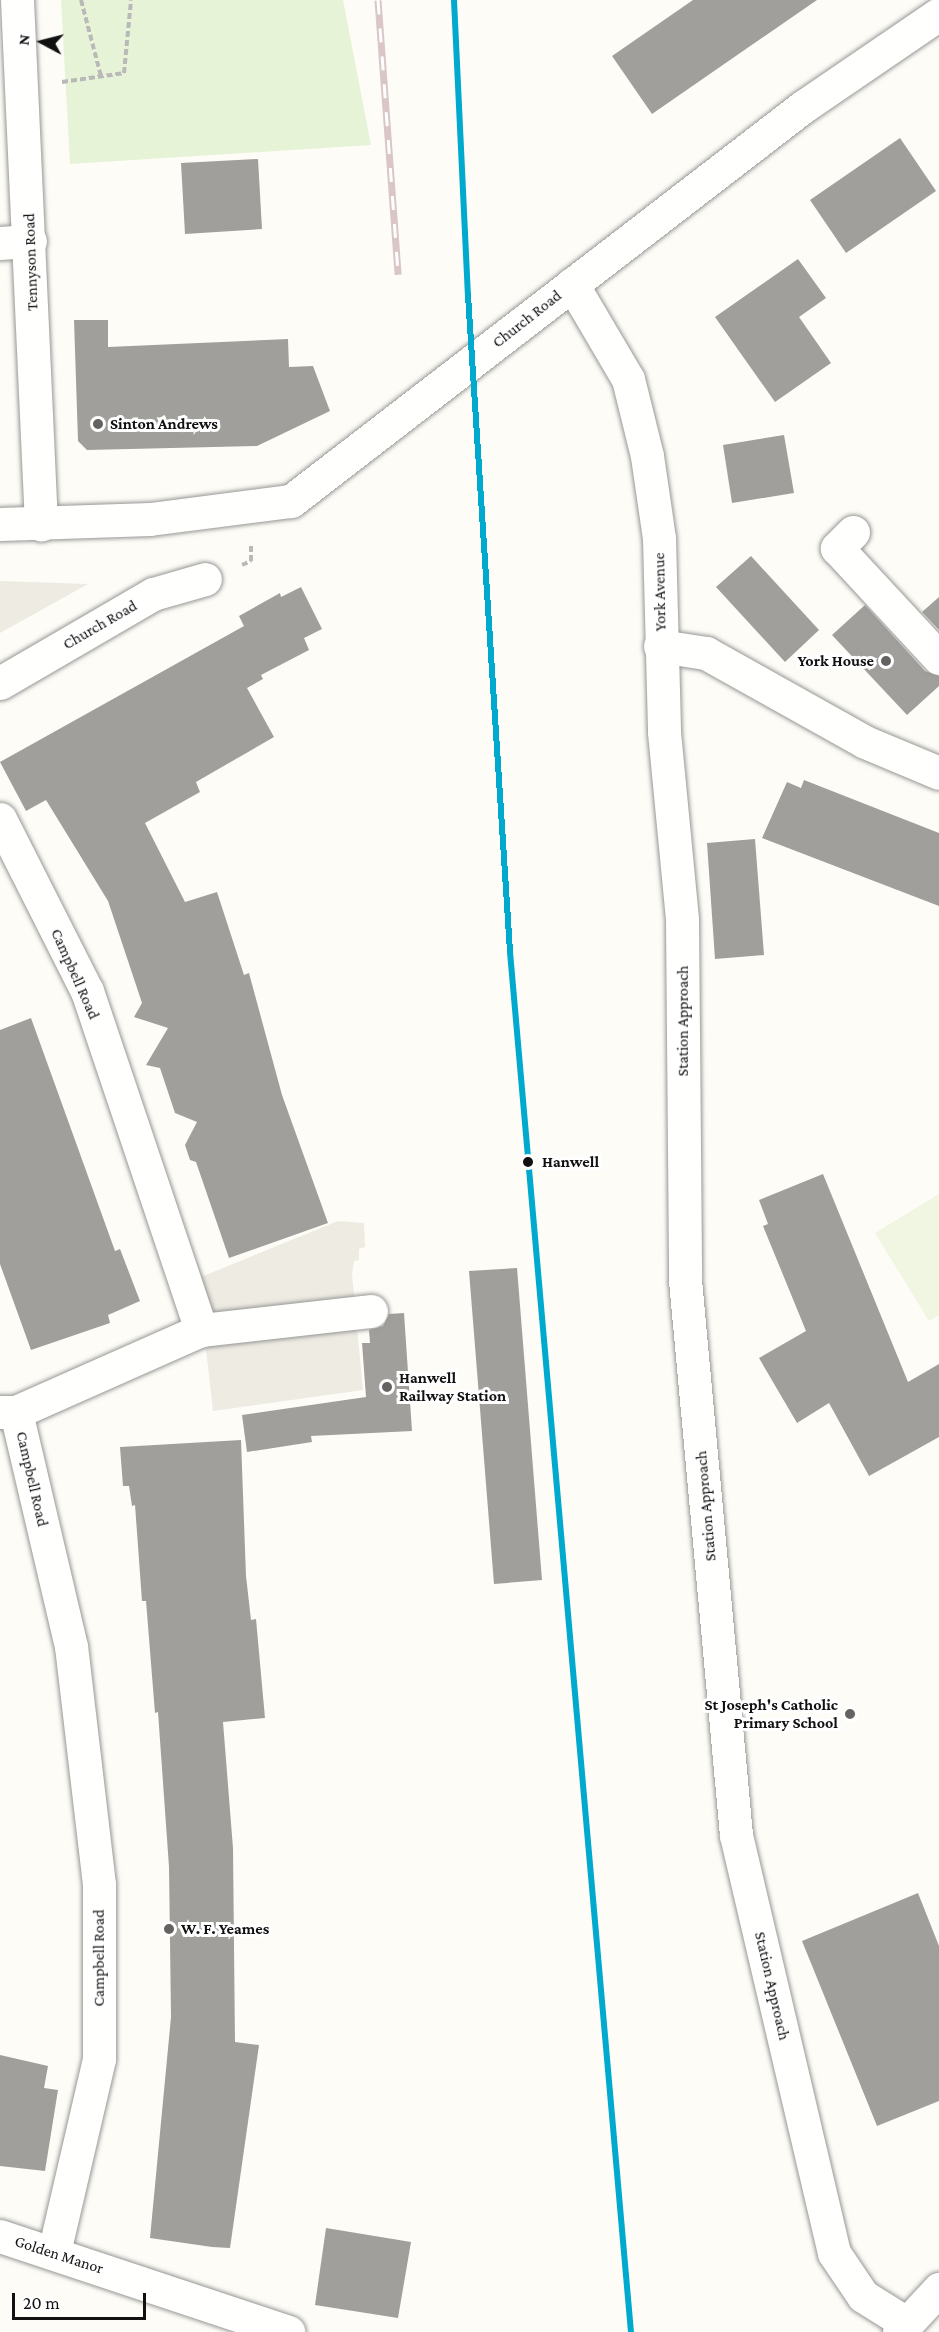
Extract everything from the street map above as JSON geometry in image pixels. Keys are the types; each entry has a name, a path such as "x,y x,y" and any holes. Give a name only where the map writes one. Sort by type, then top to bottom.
{"street":[{"name":"Tennyson Road","path":"17,0 15,242 41,524"},
{"name":"Church Road","path":"0,524 150,519 291,501 804,106 939,15"},
{"name":"York Avenue","path":"572,284 628,379 647,456 659,538 660,646 706,653 865,742 939,773"},
{"path":"853,532 837,548 939,658"},
{"name":"Church Road","path":"0,683 153,594 205,579"},
{"name":"Station Approach","path":"660,646 664,732 682,920 685,1280 736,1835 834,2253 863,2296 903,2327"},
{"name":"Campbell Road","path":"0,819 87,991 201,1330 8,1412 71,1646 99,1884 99,2060 54,2252"},
{"path":"201,1330 371,1311"},
{"name":"Golden Manor","path":"0,2236 54,2252 288,2332"},
{"path":"903,2327 939,2289"}],"path":[{"path":"81,0 101,76"},
{"path":"55,83 124,73 131,0"}],"green space":[{"path":"61,0 343,0 371,145 70,164"},
{"path":"939,1194 939,1315 929,1321 875,1233"}],"shaded area":[{"path":"0,581 88,584 0,633"},
{"path":"338,1221 364,1223 365,1247 359,1249 359,1260 354,1261 352,1274 363,1390 213,1411 206,1349 215,1341 215,1322 201,1277"}],"building":[{"path":"693,0 817,0 652,114 612,56"},
{"path":"900,138 936,191 846,253 810,200"},
{"path":"258,159 262,229 185,234 181,163"},
{"path":"798,259 826,298 799,317 831,363 775,402 715,317"},
{"path":"74,320 108,320 108,347 288,339 289,367 313,366 330,411 257,446 87,450 78,441"},
{"path":"784,435 794,493 732,503 723,445"},
{"path":"751,556 819,630 785,662 716,587"},
{"path":"301,587 322,629 304,638 309,650 261,675 263,679 247,688 274,737 196,782 200,792 145,823 185,902 217,892 244,975 249,973 282,1095 328,1223 229,1258 196,1162 190,1160 185,1145 197,1122 175,1113 160,1068 146,1065 168,1028 134,1017 142,1003 108,901 46,800 26,811 0,762 244,626 239,616 280,593 281,597"},
{"path":"939,597 939,630 922,612"},
{"name":"York House","path":"865,605 925,671 939,676 939,686 907,715 832,635"},
{"path":"804,780 939,833 939,906 762,838 787,782 801,788"},
{"path":"755,839 764,955 715,959 707,843"},
{"path":"31,1018 115,1251 120,1249 140,1301 108,1315 110,1323 31,1350 0,1264 0,1030"},
{"path":"823,1174 908,1382 939,1364 939,1437 869,1476 829,1403 797,1423 759,1358 806,1331 763,1226 768,1224 759,1200"},
{"path":"517,1268 542,1580 494,1584 469,1271"},
{"path":"404,1313 412,1431 311,1436 312,1442 247,1452 242,1415 366,1397 362,1343 370,1343 369,1330 383,1326 389,1314"},
{"path":"241,1440 246,1576 251,1620 256,1619 265,1718 223,1722 233,1848 235,2042 259,2045 230,2248 150,2238 171,2017 169,1867 158,1712 155,1713 146,1601 142,1601 135,1505 132,1506 129,1486 123,1486 120,1447"},
{"path":"918,1893 939,1946 939,2101 877,2126 802,1941"},
{"path":"0,2055 48,2066 44,2088 58,2090 45,2171 0,2166"},
{"path":"326,2228 411,2242 398,2318 315,2305"}],"railway":[{"path":"378,0 398,274"}],"transit line":[{"path":"454,0 468,295 510,952 631,2332"}],"place":[{"name":"Sinton Andrews","path":"98,424"},
{"name":"York House","path":"886,661"},
{"name":"Hanwell","path":"528,1162"},
{"name":"Hanwell Railway Station","path":"387,1387"},
{"name":"St Joseph's Catholic Primary School","path":"850,1714"},
{"name":"W. F. Yeames","path":"169,1929"}]}
